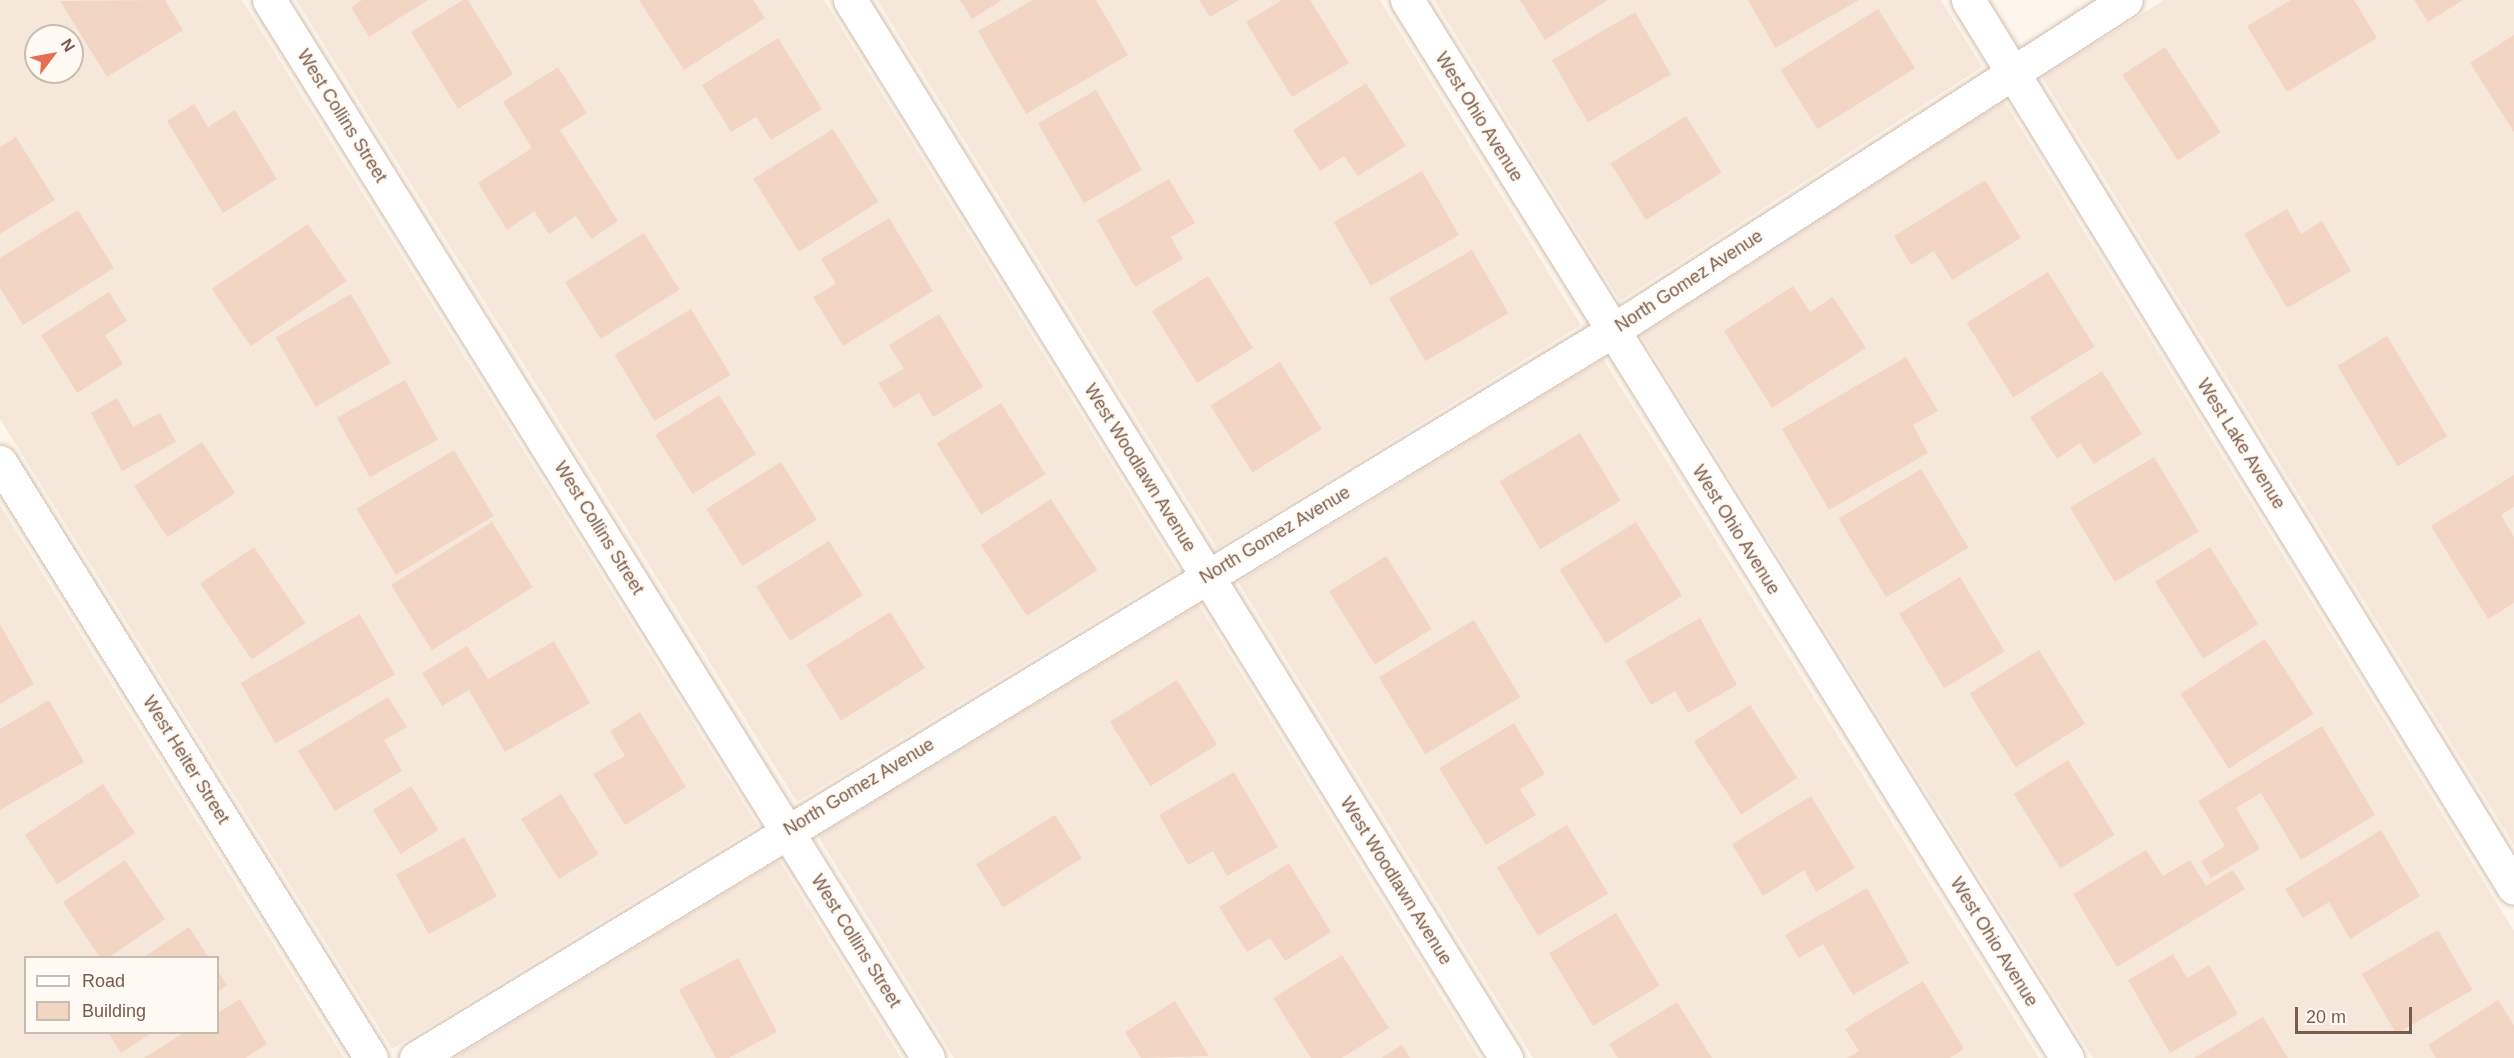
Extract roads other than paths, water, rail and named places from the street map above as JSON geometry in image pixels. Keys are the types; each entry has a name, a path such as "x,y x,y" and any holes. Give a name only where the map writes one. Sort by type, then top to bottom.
{"street":[{"name":"West Collins Street","path":"269,0 788,831 927,1058"},
{"name":"West Woodlawn Avenue","path":"850,0 1506,1058"},
{"name":"West Ohio Avenue","path":"1407,0 2067,1058"},
{"name":"West Lake Avenue","path":"1968,0 2514,888"},
{"name":"North Gomez Avenue","path":"416,1058 1612,331 2126,0"},
{"name":"West Heiter Street","path":"0,462 371,1058"}]}
